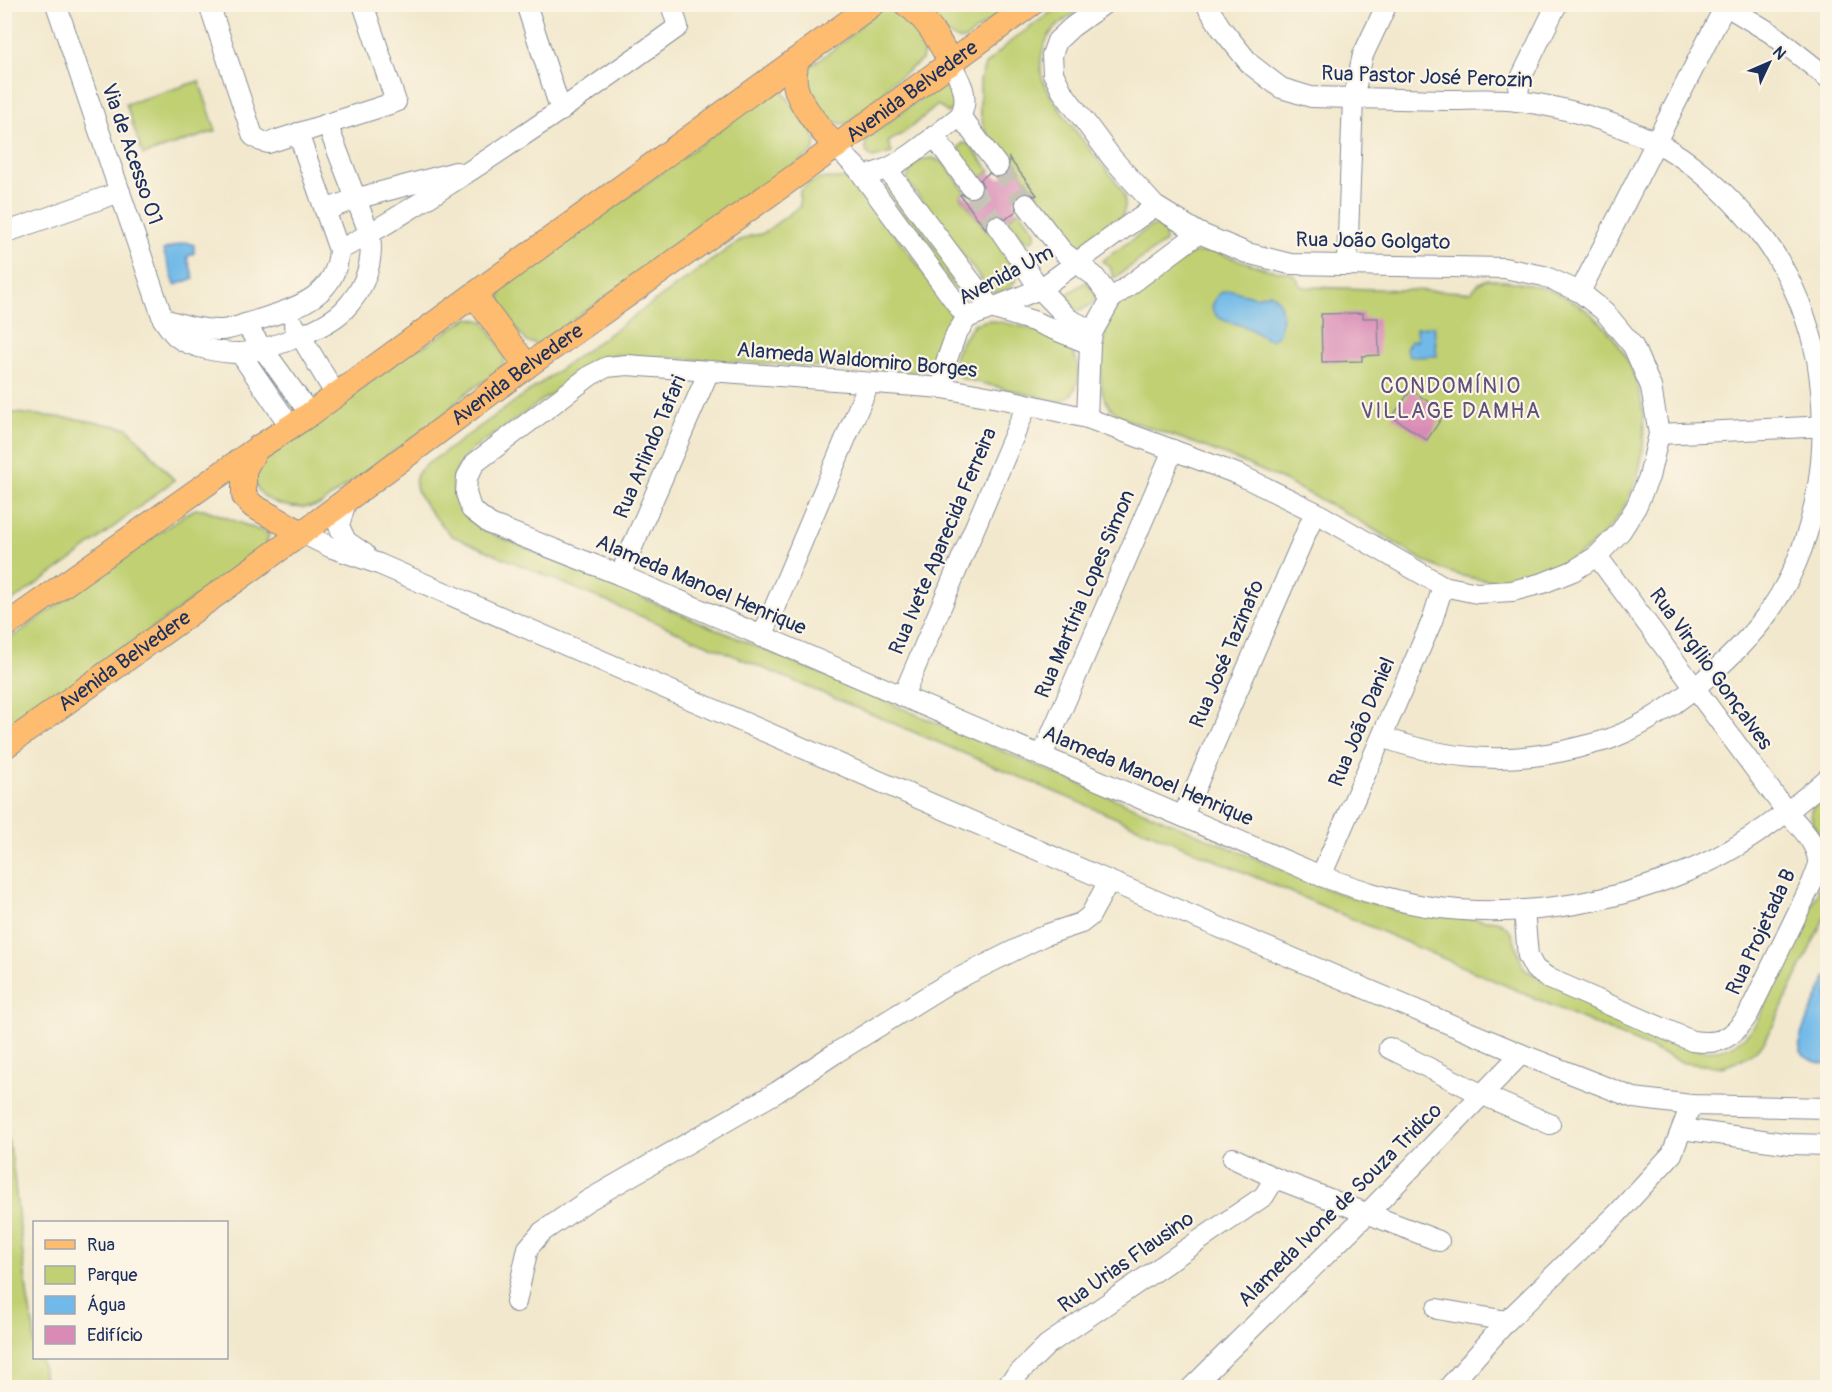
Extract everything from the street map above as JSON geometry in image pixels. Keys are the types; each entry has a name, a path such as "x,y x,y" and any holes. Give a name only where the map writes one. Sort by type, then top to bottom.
{"main road":[{"path":"4,627 336,395 873,4"},
{"path":"906,4 918,12 939,39 951,63"},
{"name":"Avenida Belvedere","path":"4,747 346,501 527,366 836,147 1031,4"},
{"path":"796,60 795,84 800,97 821,130 836,147"},
{"path":"474,295 527,366"},
{"path":"256,449 244,470 244,496 253,506 302,533"}],"street":[{"name":"Via de Acesso 01","path":"56,4 163,319"},
{"path":"209,4 254,136 268,143 396,102 363,4"},
{"path":"526,4 561,111"},
{"path":"339,250 370,235 476,167 561,111 678,27 671,4"},
{"name":"Rua João Golgato","path":"1104,4 1057,41 1052,55 1053,73 1062,91 1112,158 1155,206 1199,233 1247,253 1290,264 1503,268 1544,276 1580,292 1604,311 1633,346 1651,387 1659,434"},
{"name":"Rua Pastor José Perozin","path":"1206,4 1221,28 1250,64 1281,88 1311,97 1517,101 1599,119 1655,142 1699,171 1735,203 1771,246 1796,292 1812,337 1822,378 1827,427 1821,485 1809,534 1788,580 1761,623 1695,688 1660,715 1610,739 1553,754 1503,759 1454,756 1414,748 1382,737"},
{"path":"1347,265 1353,98 1363,55 1387,4"},
{"path":"1517,101 1520,80 1557,4"},
{"path":"1580,292 1726,5 1772,33 1827,78"},
{"path":"858,168 871,173 887,169 960,116 966,99 951,63"},
{"path":"960,116 998,166"},
{"path":"163,319 178,337 201,348 240,353 262,349 301,335 343,312 363,286 369,266 371,245 370,235 327,124"},
{"path":"163,319 200,329 223,330 286,311 310,301 328,284 339,260 339,250 298,134"},
{"path":"934,136 971,187"},
{"path":"836,147 858,168 967,318"},
{"path":"325,210 355,199 476,167"},
{"path":"887,169 991,308 1091,338"},
{"path":"4,233 120,192"},
{"path":"1026,204 1063,252 1100,282 1111,299"},
{"name":"Avenida Um","path":"942,388 946,362 956,334 967,318 1040,289 1078,264 1155,206"},
{"path":"997,226 1040,289 1091,338"},
{"path":"1087,418 1091,338 1111,299 1199,233"},
{"path":"286,311 336,395"},
{"path":"245,324 262,349 300,420"},
{"path":"240,353 300,420"},
{"name":"Alameda Waldomiro Borges","path":"466,493 467,477 476,462 591,375 607,367 627,366 942,388 1087,418 1239,475 1315,512 1443,586 1477,593 1512,591 1543,583 1573,571 1597,556 1621,531 1636,507 1649,477 1659,434"},
{"name":"Rua Arlindo Tafari","path":"620,575 709,372"},
{"path":"762,637 869,383"},
{"name":"Rua Ivete Aparecida Ferreira","path":"903,696 1027,405"},
{"path":"1659,434 1827,427"},
{"name":"Rua Martíria Lopes Simon","path":"1042,756 1173,450"},
{"name":"Alameda Manoel Henrique","path":"466,493 471,509 490,524 620,575 1321,876 1372,894 1426,906 1479,911 1524,910 1576,904 1634,891 1690,871 1737,845 1786,811 1827,778"},
{"path":"346,501 339,526 346,541 379,564"},
{"name":"Rua José Tazinafo","path":"1183,816 1315,512"},
{"path":"302,533 330,547 379,564 1109,882 1521,1054 1634,1098 1691,1105 1827,1108"},
{"name":"Rua Virgílio Gonçalves","path":"1597,556 1786,811"},
{"name":"Rua João Daniel","path":"1321,876 1432,621 1443,586"},
{"name":"Rua Projetada B","path":"1524,910 1528,956 1535,969 1550,979 1692,1041 1710,1043 1726,1039 1738,1029 1748,1015 1812,883 1818,865 1816,851 1786,811"},
{"path":"516,1302 528,1248 542,1232 587,1201 777,1092 947,984 1044,935 1081,923 1090,916 1109,882"},
{"path":"1389,1047 1483,1095 1550,1124"},
{"name":"Alameda Ivone de Souza Tridico","path":"1191,1388 1366,1214 1521,1054"},
{"path":"1448,1388 1507,1321 1657,1172 1672,1154 1691,1105"},
{"path":"1682,1129 1791,1143 1827,1145"},
{"path":"1233,1158 1275,1178 1439,1241"},
{"name":"Rua Urias Flausino","path":"1004,1388 1047,1345 1264,1196 1275,1178"},
{"path":"1437,1309 1507,1321"}],"green space":[{"path":"895,5 901,7 926,42 922,60 890,84 877,103 850,122 843,124 829,120 810,95 806,73 811,66 844,41 881,7"},
{"path":"926,5 1010,5 964,40 947,33"},
{"path":"1061,5 1086,5 1051,32 1044,46 1042,77 1045,86 1069,122 1120,187 1125,204 1121,217 1112,227 1090,242 1080,245 1070,245 1032,200 1038,195 1009,157 1003,161 984,129 980,111 980,80 985,65 1011,41"},
{"path":"199,81 216,131 143,155 126,104"},
{"path":"940,84 947,84 955,89 955,102 948,113 938,105 905,132 888,142 892,153 873,158 869,155 865,146 872,134"},
{"path":"779,87 812,131 816,142 813,152 538,344 527,342 503,310 500,295 502,288"},
{"path":"963,143 969,144 990,171 979,179 959,153 959,147"},
{"path":"933,158 944,163 965,191 960,196 988,232 993,229 1019,272 1015,282 1009,288 990,291 907,181 915,164"},
{"path":"845,179 860,187 952,311 943,340 928,366 909,372 612,355 602,358 472,450 456,473 453,485 454,496 459,507 467,516 490,533 1329,890 1397,911 1497,921 1504,925 1513,936 1525,970 1688,1047 1700,1050 1721,1049 1739,1042 1747,1035 1760,1016 1818,892 1824,846 1812,821 1811,811 1817,799 1827,789 1827,912 1764,1042 1753,1053 1723,1067 1684,1063 1281,888 452,536 427,507 417,490 415,482 417,475 424,467 739,241 762,234 800,206 800,191 803,188 815,180"},
{"path":"888,184 962,283 959,287 955,289 883,188"},
{"path":"1019,210 1035,231 1035,238 1030,242 1024,241 1008,219"},
{"path":"1159,226 1166,232 1165,242 1114,278 1110,267 1102,261 1150,227"},
{"path":"1215,252 1266,269 1290,273 1296,277 1301,286 1307,287 1471,292 1479,283 1487,279 1532,285 1557,293 1595,318 1623,351 1639,391 1644,433 1638,474 1620,513 1592,545 1552,568 1512,579 1486,580 1468,577 1437,567 1347,514 1280,479 1223,454 1120,416 1106,402 1101,380 1104,341 1114,310 1138,288 1185,258 1195,253"},
{"path":"1084,283 1088,283 1098,295 1087,307 1071,310 1064,302 1065,296"},
{"path":"468,318 484,321 505,355 500,369 462,397 449,411 321,504 313,507 292,507 262,495 255,478 262,461 411,351 424,346"},
{"path":"989,320 1047,334 1071,350 1077,362 1078,377 1075,389 1070,395 1060,402 960,378 954,364 957,350 974,324"},
{"path":"5,412 77,419 128,428 174,480 71,560 5,606"},
{"path":"196,509 204,509 269,534 265,548 5,733 4,643 187,513"},
{"path":"4,1124 12,1159 28,1300 33,1325 33,1359 40,1359 47,1387 5,1387"}],"water":[{"path":"186,242 194,245 194,253 187,257 194,278 175,285 163,250"},
{"path":"1231,290 1256,297 1270,293 1275,296 1282,311 1278,335 1271,340 1245,326 1219,318 1212,309 1214,301 1220,293"},
{"path":"1434,326 1437,356 1412,357 1409,355 1406,348 1411,341 1417,341 1416,328"},
{"path":"1827,975 1828,1064 1807,1058 1800,1047 1802,1032"}],"building":[{"path":"1009,158 1037,195 1025,192 1019,194 1015,200 1016,211 1006,219 997,214 991,216 986,221 986,229 960,195 972,199 978,196 983,186 980,180 989,173 999,178 1006,175 1009,170"},
{"path":"1363,313 1363,318 1378,318 1379,355 1362,356 1362,361 1322,362 1321,314"},
{"path":"1411,390 1445,413 1427,440 1392,417"}],"tunnel":[{"path":"998,166 1026,204"},
{"path":"971,187 997,226"}],"district":[{"name":"CONDOMÍNIO VILLAGE DAMHA","path":"1451,398"}]}
